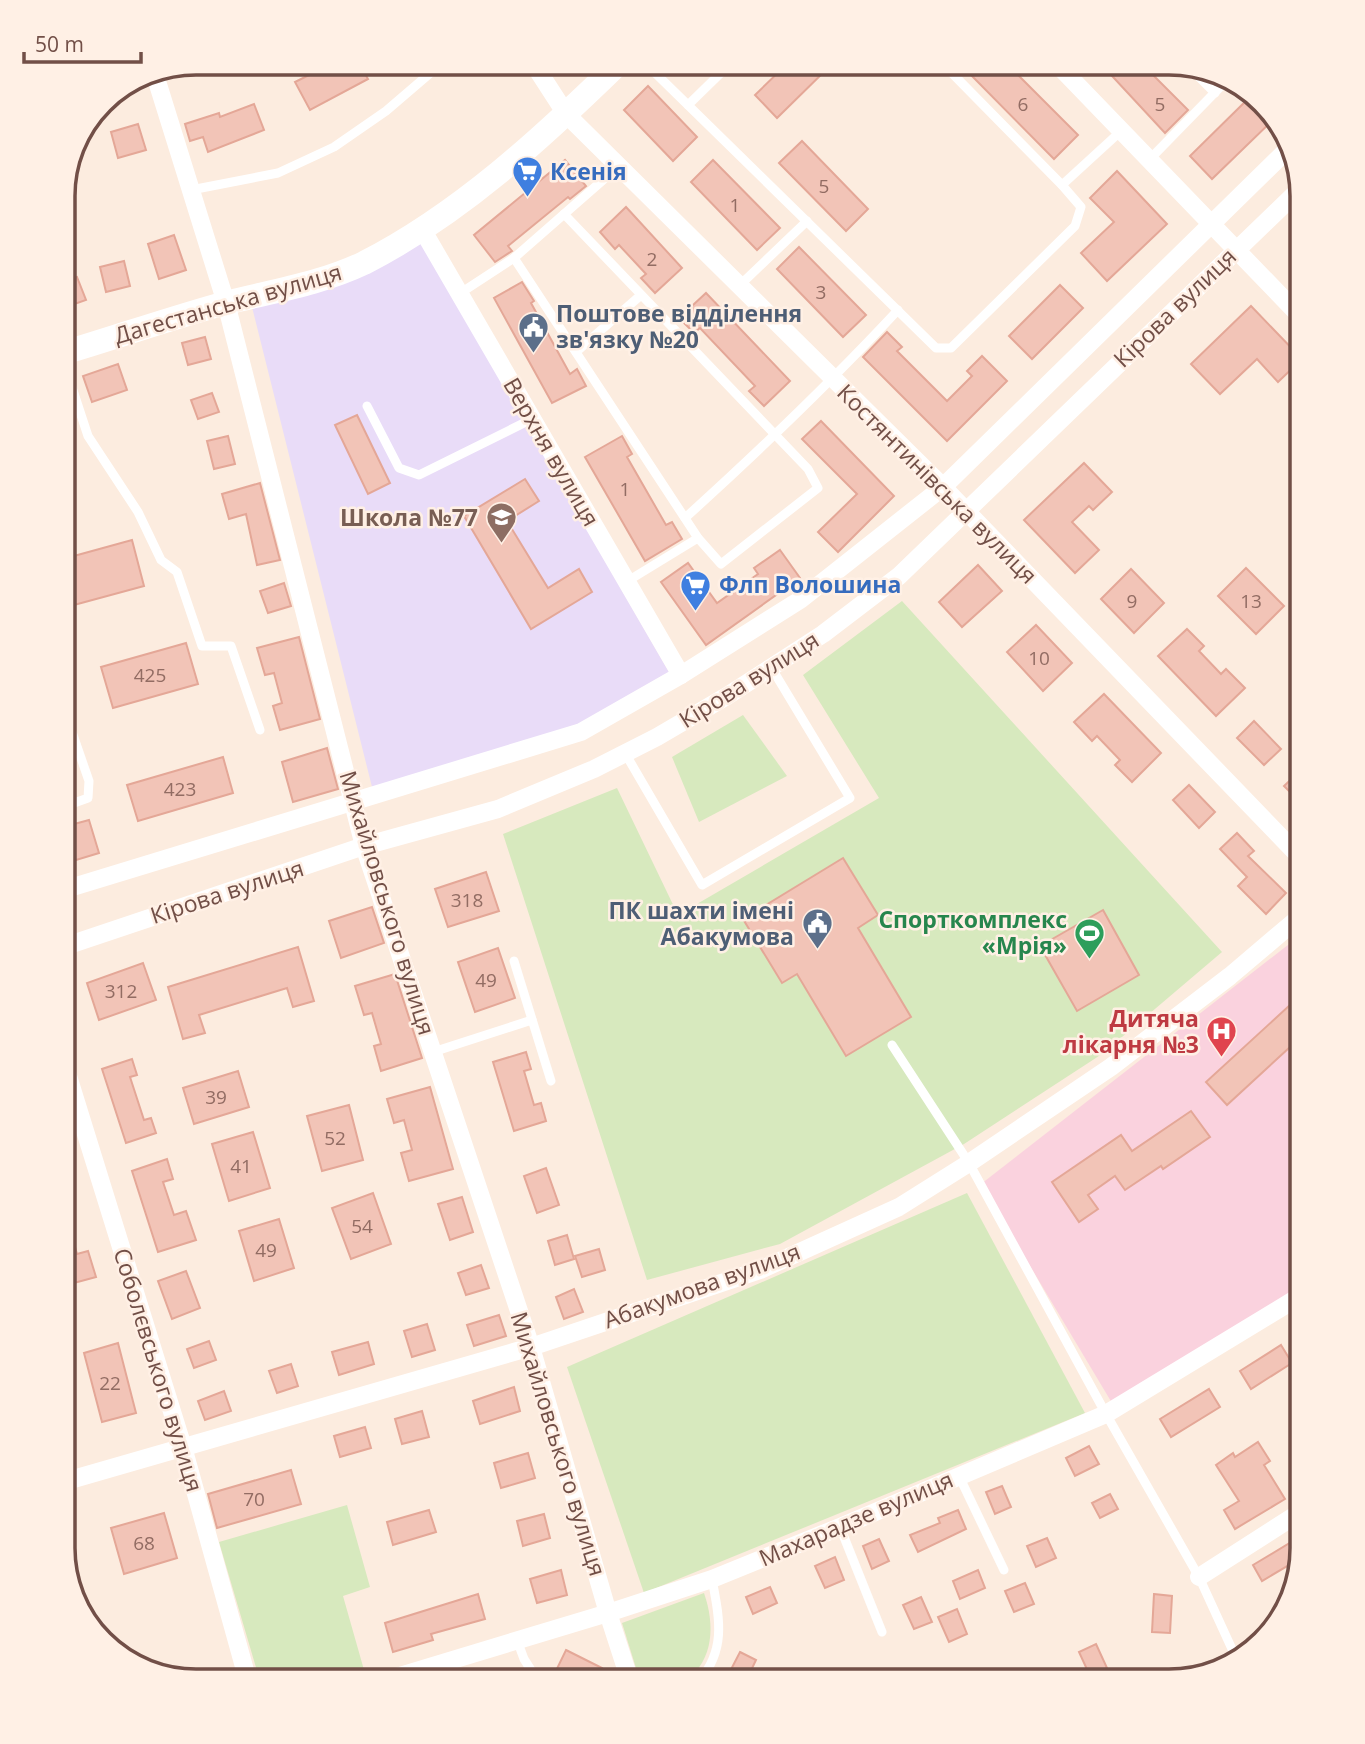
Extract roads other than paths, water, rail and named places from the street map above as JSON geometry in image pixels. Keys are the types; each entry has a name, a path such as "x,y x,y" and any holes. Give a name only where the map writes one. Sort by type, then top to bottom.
{"street":[{"name":"Костянтинівська вулиця","path":"541,75 566,114 943,487 1290,847"},
{"name":"Дагестанська вулиця","path":"76,349 226,303 315,282 363,263 422,229 519,157 605,75"},
{"path":"1068,76 1290,306"},
{"name":"Михайловського вулиця","path":"157,82 226,303 364,846 531,1347 626,1669"},
{"name":"Кірова вулиця","path":"75,886 581,733 681,675 800,600 943,487 1282,155"},
{"name":"Кірова вулиця","path":"75,943 364,846 498,809 594,769 657,737 823,634 898,576 1290,198"},
{"name":"Верхня вулиця","path":"422,229 681,675"},
{"name":"Абакумова вулиця","path":"75,1478 531,1347 760,1270 899,1207 1111,1067 1230,976 1290,925"},
{"name":"Соболєвського вулиця","path":"75,1100 183,1447 245,1669"},
{"name":"Махарадзе вулиця","path":"422,1669 608,1613 712,1578 1106,1415 1290,1302"},
{"path":"1199,1577 1290,1519"}],"lane":[{"path":"191,190 278,173 334,147 386,111 428,75"},
{"path":"658,75 936,348 951,348 1075,226 1081,207 957,76"},
{"path":"688,105 718,76"},
{"path":"1203,81 1215,93"},
{"path":"1149,160 1220,88"},
{"path":"1062,185 1121,131"},
{"path":"459,294 514,258 619,166"},
{"path":"514,258 698,538 721,564 818,488 808,470 564,215"},
{"path":"739,286 807,221"},
{"path":"576,352 641,295"},
{"path":"685,518 776,436 898,310"},
{"path":"76,399 88,436 138,512 161,559 177,572 202,646 231,646 260,730"},
{"path":"367,406 399,468 419,475 532,419"},
{"path":"626,582 698,538"},
{"path":"625,753 702,885 805,825 850,798 771,667"},
{"path":"76,742 89,781 88,798 76,802"},
{"path":"513,961 551,1082"},
{"path":"433,1052 531,1020"},
{"path":"892,1045 969,1163 1106,1415 1199,1577 1229,1652"},
{"path":"959,1476 1004,1570"},
{"path":"840,1527 882,1632"},
{"path":"709,1669 720,1630 712,1578"},
{"path":"517,1640 530,1669"}],"place":[{"name":"Ксенія","path":"527,199"},
{"name":"Поштове відділення зв'язку №20","path":"533,354"},
{"name":"Школа №77","path":"501,545"},
{"name":"Флп Волошина","path":"696,612"},
{"name":"ПК шахти імені Абакумова","path":"817,951"},
{"name":"Спорткомплекс «Мрія»","path":"1090,960"},
{"name":"Дитяча лікарня №3","path":"1222,1059"}]}
